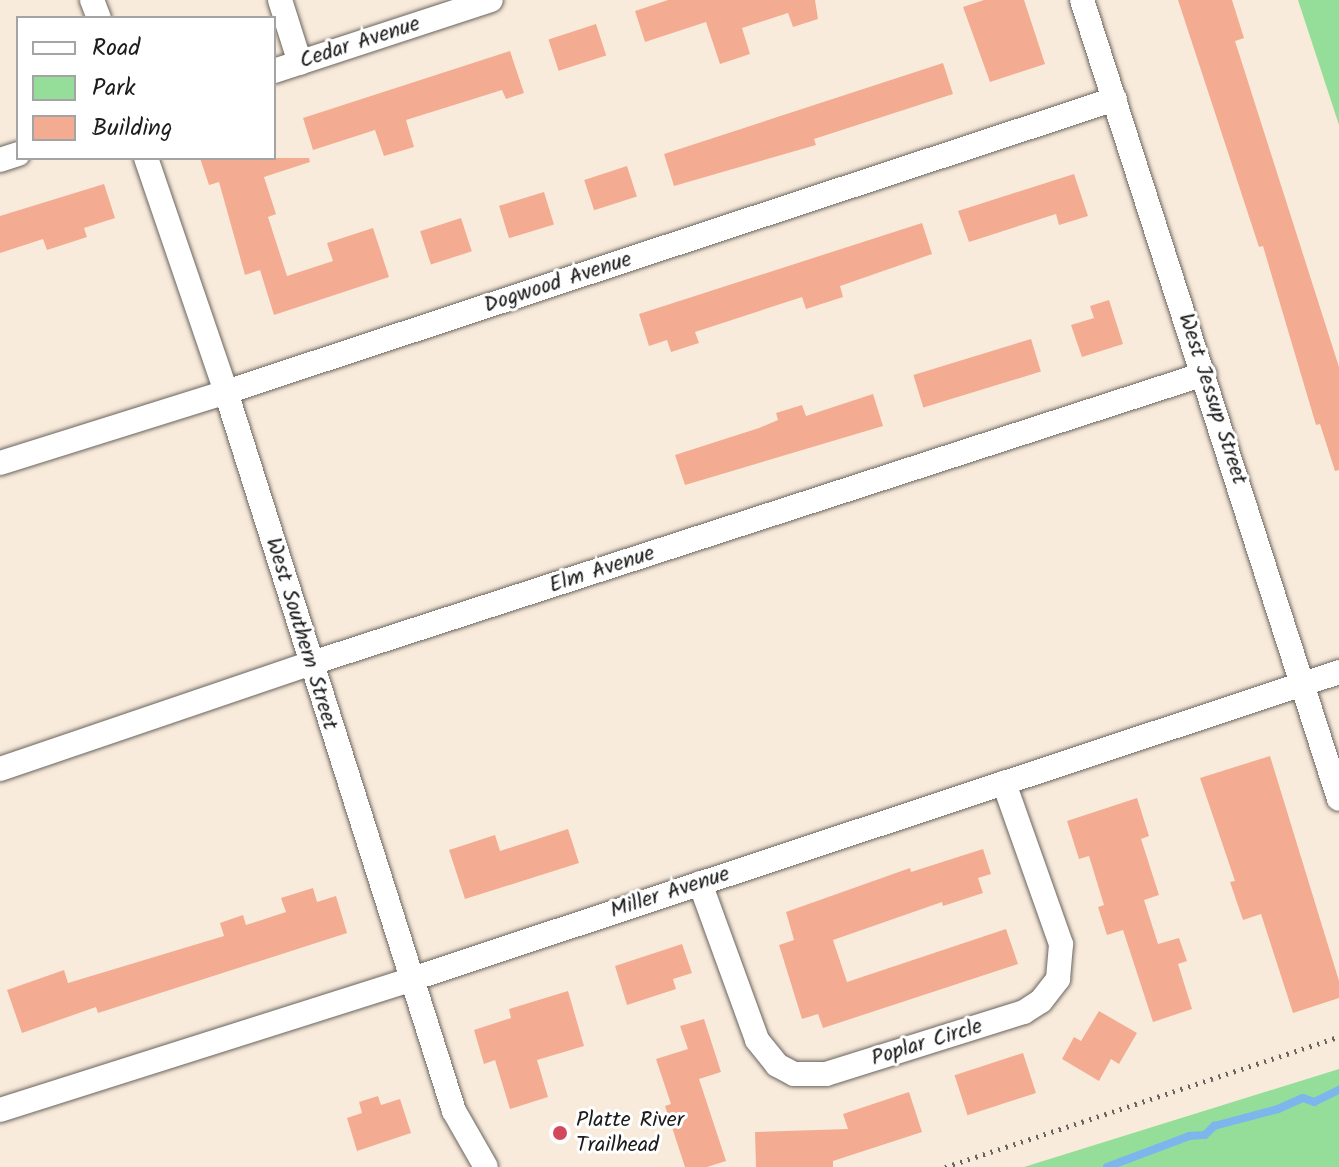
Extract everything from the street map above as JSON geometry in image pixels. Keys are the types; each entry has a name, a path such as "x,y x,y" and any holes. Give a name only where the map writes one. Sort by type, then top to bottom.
{"street":[{"path":"280,0 300,63"},
{"name":"Cedar Avenue","path":"276,70 491,0"},
{"name":"West Jessup Street","path":"1082,0 1339,799"},
{"name":"Dogwood Avenue","path":"0,463 226,392 1115,99"},
{"name":"West Southern Street","path":"147,160 226,392 309,664 454,1111 486,1167"},
{"name":"Elm Avenue","path":"0,769 309,664 1204,374"},
{"name":"Miller Avenue","path":"0,1110 412,979 1339,672"},
{"name":"Poplar Circle","path":"700,883 757,1040 777,1065 794,1074 826,1074 1024,1012 1041,1001 1058,979 1061,944 1004,783"}],"path":[{"path":"945,1167 1339,1037"}],"green space":[{"path":"1298,0 1339,0 1339,125"},
{"path":"1339,1069 1339,1167 1024,1167"}],"building":[{"path":"668,0 815,0 818,19 793,27 788,13 742,28 750,54 720,64 706,22 645,42 635,11"},
{"path":"984,0 1024,0 1045,64 990,82 963,7"},
{"path":"1178,0 1232,0 1244,38 1235,41 1339,367 1339,470 1335,471 1320,424 1316,425 1263,246 1259,247"},
{"path":"596,24 606,55 559,71 548,39"},
{"path":"510,51 524,93 506,99 502,90 406,120 414,147 384,156 375,130 313,150 303,118"},
{"path":"943,63 953,94 814,139 816,145 674,186 664,154"},
{"path":"309,158 310,162 264,177 276,214 268,217 287,276 333,261 327,243 373,228 389,277 274,315 260,270 245,275 219,182 209,185 201,160"},
{"path":"627,166 637,196 594,210 584,180"},
{"path":"1074,174 1088,216 1059,225 1056,214 969,242 958,211"},
{"path":"104,184 115,218 84,228 87,237 47,250 43,239 0,253 0,216"},
{"path":"544,192 554,225 509,238 499,206"},
{"path":"461,218 472,251 431,265 420,231"},
{"path":"922,223 932,254 840,286 843,297 806,309 802,297 695,332 699,343 671,352 667,340 649,346 639,314"},
{"path":"1109,300 1123,344 1082,357 1071,325 1094,318 1090,306"},
{"path":"1031,339 1041,372 923,407 913,375"},
{"path":"873,394 883,426 685,485 675,455 759,428 778,420 776,413 802,405 806,416"},
{"path":"1270,756 1339,981 1339,998 1293,1013 1261,914 1243,920 1230,882 1235,881 1200,778"},
{"path":"1137,798 1149,836 1141,839 1159,895 1144,900 1158,944 1179,938 1187,961 1178,964 1192,1009 1153,1022 1123,930 1107,935 1098,907 1104,905 1089,856 1079,859 1067,821"},
{"path":"568,829 579,863 465,899 449,850 495,835 500,851"},
{"path":"983,849 991,874 978,878 983,893 943,906 942,902 833,940 847,982 1006,929 1018,964 823,1028 818,1014 802,1019 779,945 794,940 786,912 910,868 911,872"},
{"path":"313,888 317,902 336,896 347,933 98,1013 96,1007 22,1033 7,990 64,970 68,983 224,936 220,923 243,915 246,925 286,912 281,898"},
{"path":"682,944 692,973 673,979 676,989 627,1005 615,966"},
{"path":"568,991 584,1046 537,1060 548,1097 510,1109 495,1060 484,1064 474,1030 511,1018 509,1009"},
{"path":"1099,1011 1137,1033 1119,1064 1111,1059 1099,1081 1062,1059 1074,1037 1081,1041"},
{"path":"704,1019 721,1072 699,1079 726,1161 707,1167 685,1167 665,1106 671,1104 656,1059 688,1049 680,1026"},
{"path":"1023,1053 1036,1093 968,1115 955,1075"},
{"path":"909,1092 922,1132 833,1161 833,1167 756,1167 755,1132 848,1129 843,1114"},
{"path":"378,1096 381,1105 400,1099 411,1133 357,1151 347,1118 362,1113 359,1102"}],"waterway":[{"path":"1107,1167 1189,1136 1205,1135 1214,1126 1278,1109 1303,1098 1314,1102 1339,1090"}],"place":[{"name":"Platte River Trailhead","path":"560,1133"}]}
